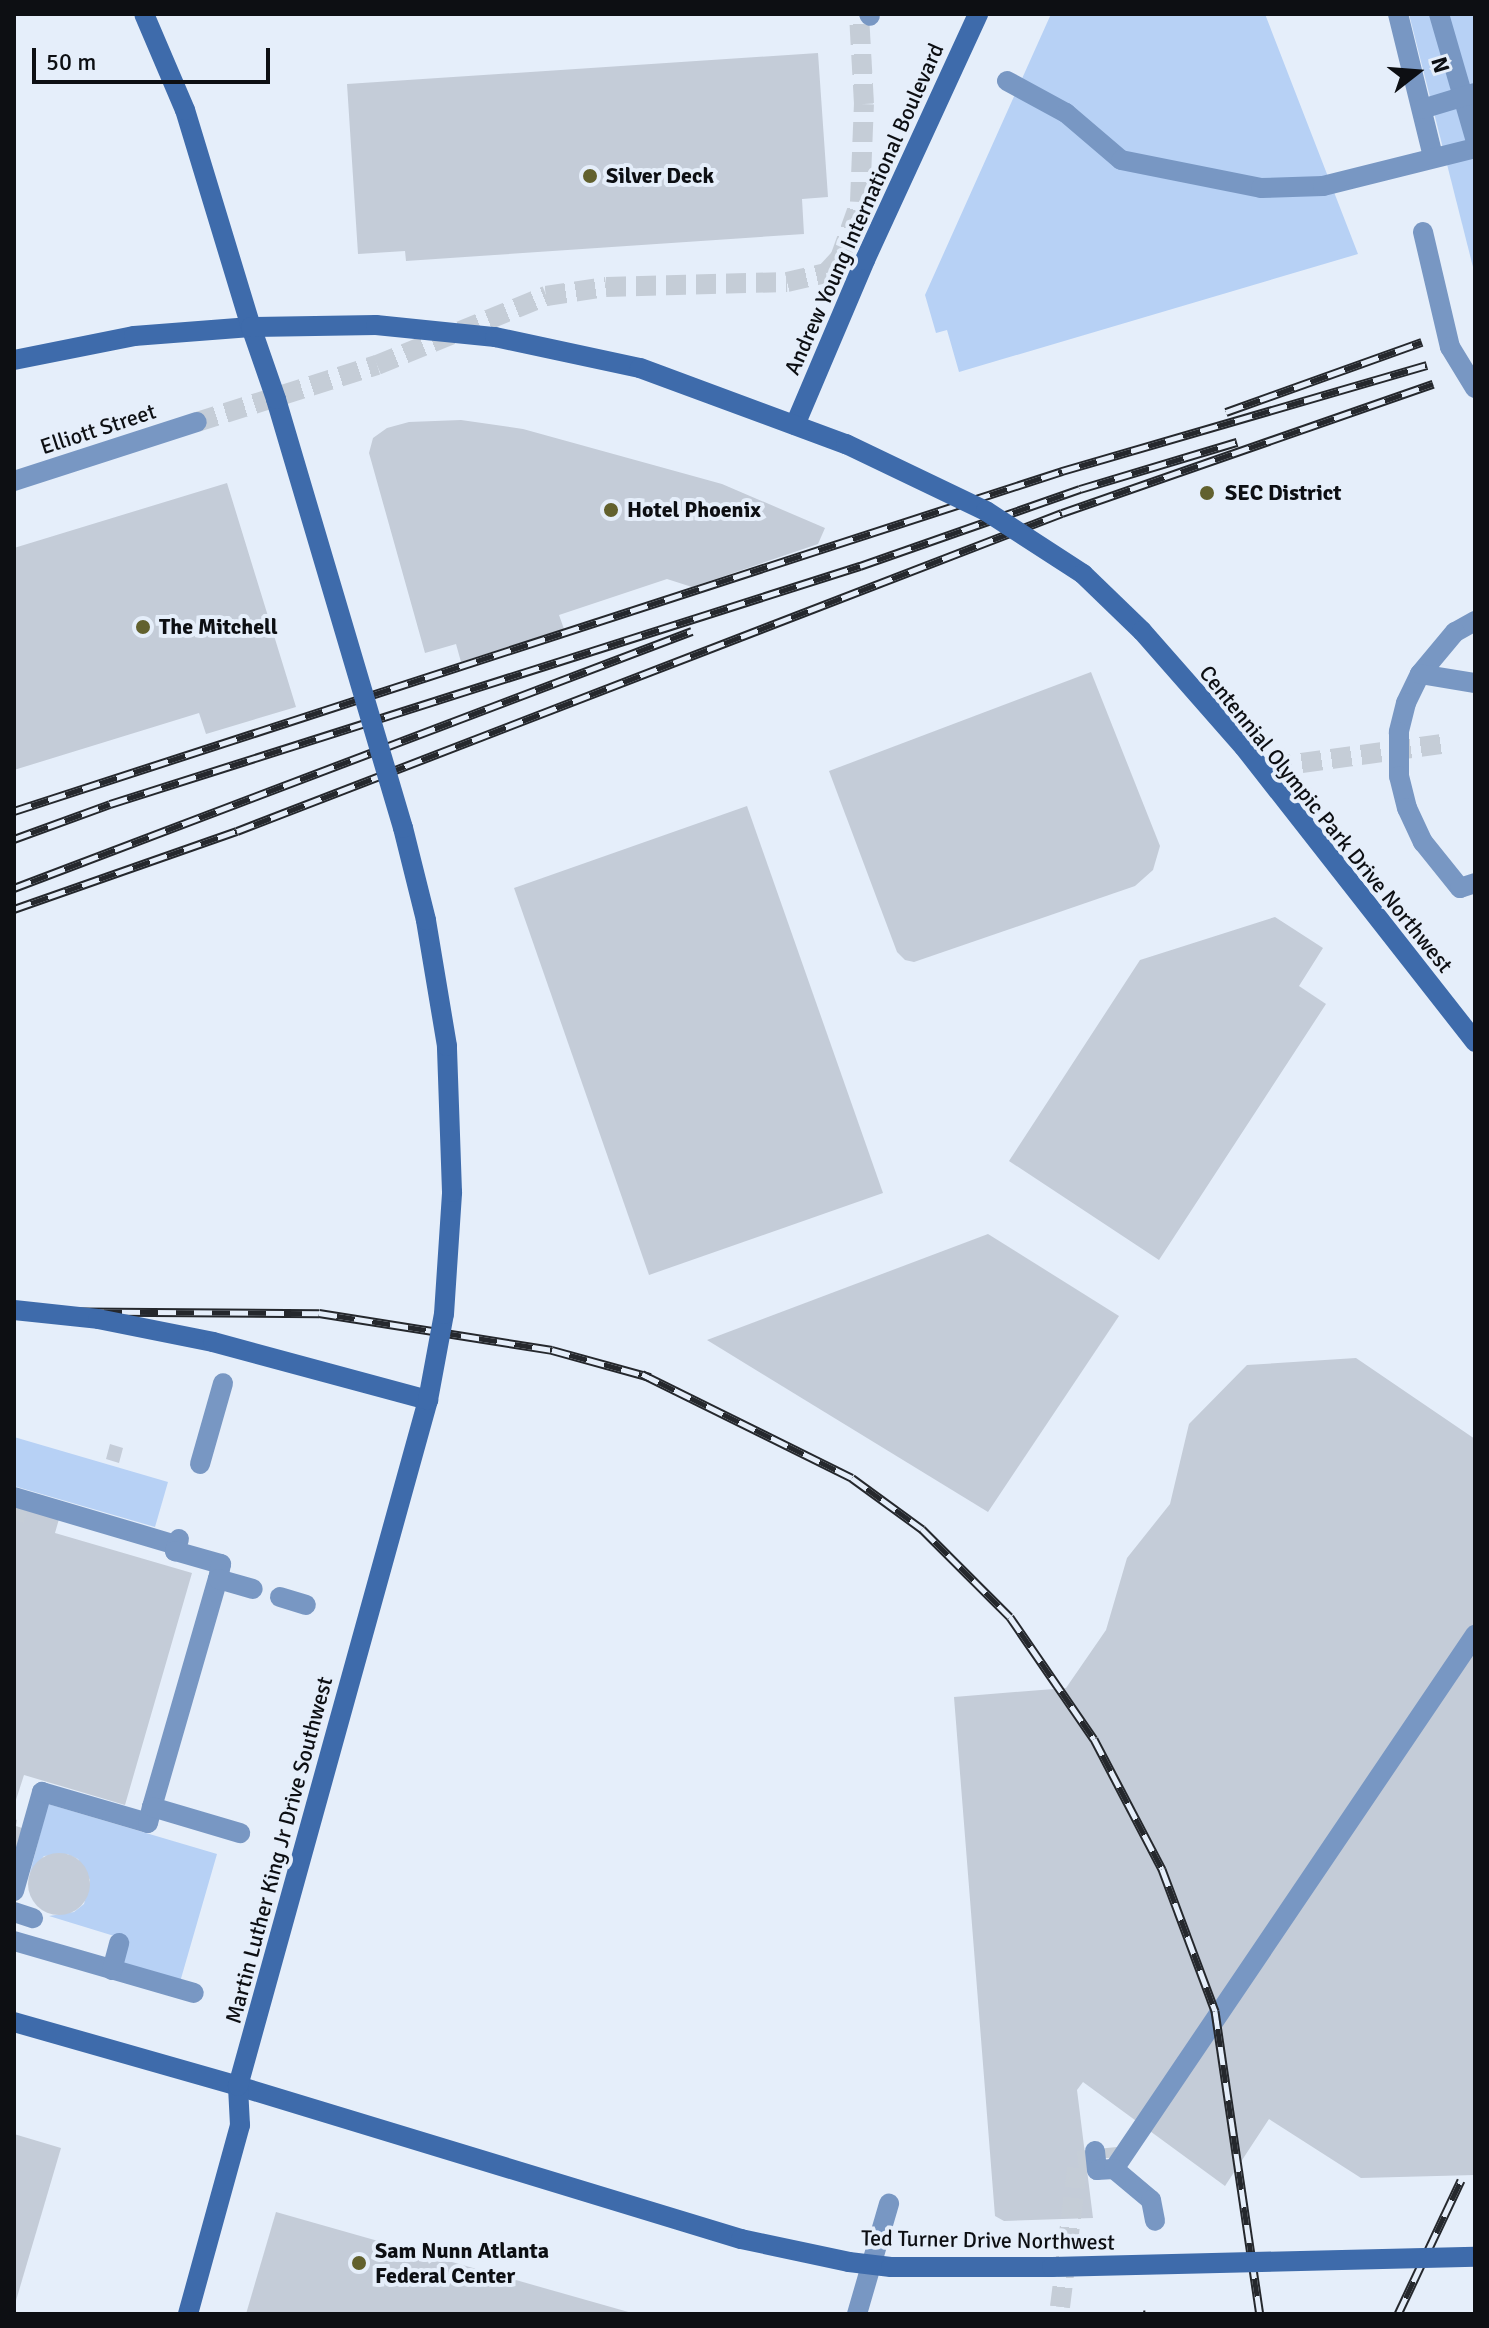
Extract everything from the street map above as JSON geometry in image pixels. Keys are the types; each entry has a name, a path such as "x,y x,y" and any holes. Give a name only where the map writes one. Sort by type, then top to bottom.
{"street":[{"name":"Martin Luther King Jr Drive Southwest","path":"144,14 185,110 276,399 399,812 426,920 447,1046 452,1192 444,1314 428,1400 238,2086 240,2125 188,2314"},
{"name":"Andrew Young International Boulevard","path":"795,425 865,260 978,14"},
{"path":"1398,14 1433,157"},
{"path":"1439,14 1469,95 1475,138"},
{"path":"1007,81 1066,113 1121,160 1248,186 1284,190 1323,186 1475,148"},
{"path":"1422,109 1469,95"},
{"path":"1423,232 1450,347 1475,388"},
{"name":"Centennial Olympic Park Drive Northwest","path":"14,360 134,336 251,327 376,325 495,337 640,368 846,444 986,511 1083,574 1142,631 1244,747 1475,1042"},
{"name":"Elliott Street","path":"14,481 197,422"},
{"path":"1475,621 1455,632 1420,674 1406,703 1399,732 1399,776 1407,808 1423,842 1460,888 1475,883"},
{"path":"1420,674 1475,683"},
{"path":"14,1310 98,1319 213,1342 428,1400"},
{"path":"200,1464 223,1383"},
{"path":"14,1891 42,1792 148,1823 221,1564 175,1551 178,1541 17,1501"},
{"path":"218,1579 253,1589"},
{"path":"280,1597 306,1605"},
{"path":"1114,2169 1475,1635"},
{"path":"152,1807 240,1833"},
{"path":"14,1941 194,1993"},
{"path":"112,1970 119,1943"},
{"name":"Ted Turner Drive Northwest","path":"14,2022 238,2086 741,2239 849,2262 891,2267 1064,2267 1475,2257"},
{"path":"1095,2151 1097,2170 1114,2169 1151,2200 1155,2221"},
{"path":"857,2314 889,2204"}],"shaded area":[{"path":"1051,14 1265,14 1358,254 959,372 947,330 936,333 925,295"},
{"path":"1409,14 1475,14 1475,275"},
{"path":"14,1437 168,1482 155,1527 14,1486"},
{"path":"48,1804 217,1854 180,1982 118,1964 124,1939 49,1916 74,1912 84,1904 90,1880 78,1859 67,1854 44,1856 30,1873"}],"building":[{"name":"Silver Deck","path":"818,53 828,197 802,199 804,234 406,261 405,251 358,254 347,84"},
{"path":"461,420 523,429 722,484 825,528 818,544 692,587 667,579 559,615 564,629 461,662 456,644 425,653 369,453 373,438 387,428 409,422"},
{"name":"The Mitchell","path":"227,483 296,707 206,734 199,713 14,770 14,548"},
{"path":"1091,672 1160,846 1153,870 1135,886 914,962 905,960 897,952 829,771"},
{"path":"747,806 883,1193 649,1275 514,888"},
{"path":"1275,917 1323,948 1299,986 1326,1004 1159,1260 1009,1161 1140,960"},
{"path":"988,1234 1119,1316 988,1512 707,1340"},
{"path":"1356,1358 1475,1439 1475,2175 1361,2178 1269,2119 1225,2186 1083,2082 1077,2090 1093,2218 1004,2221 995,2216 954,1697 1066,1688 1106,1630 1127,1558 1170,1504 1189,1424 1247,1365"},
{"path":"110,1444 123,1448 119,1463 106,1459"},
{"path":"14,1506 59,1519 55,1533 192,1573 125,1805 24,1775 14,1806"},
{"path":"14,1819 17,1820 16,1826 25,1829 14,1861"},
{"path":"59,1853 71,1855 81,1862 88,1872 88,1896 81,1906 71,1913 59,1915 47,1913 37,1906 30,1896 28,1884 30,1872 37,1862 47,1855"},
{"path":"14,2134 61,2148 15,2304 14,2304"},
{"name":"Sam Nunn Atlanta Federal Center","path":"276,2212 632,2313 632,2314 246,2314"}],"tunnel":[{"path":"197,422 377,365 546,296 606,287 787,282 826,273 840,258 860,202 864,104 859,14"},
{"path":"1272,767 1442,744"},
{"path":"14,1520 18,1507"},
{"path":"1060,2307 1078,2161 1108,2158 1107,2148"}],"railway":[{"path":"1226,412 1422,342"},
{"path":"14,811 1062,471 1427,365"},
{"path":"14,909 237,831 1062,513 1433,384"},
{"path":"14,839 110,804 860,566 1080,489 1237,442"},
{"path":"14,888 692,631"},
{"path":"14,1311 319,1313 552,1350 650,1377"},
{"path":"642,1374 852,1478 922,1529 1010,1617 1094,1739 1162,1869 1215,2011 1260,2314"},
{"path":"1398,2314 1461,2180"}],"place":[{"name":"Silver Deck","path":"590,176"},
{"name":"SEC District","path":"1207,493"},
{"name":"Hotel Phoenix","path":"611,510"},
{"name":"The Mitchell","path":"143,627"},
{"name":"Sam Nunn Atlanta Federal Center","path":"359,2263"}]}
